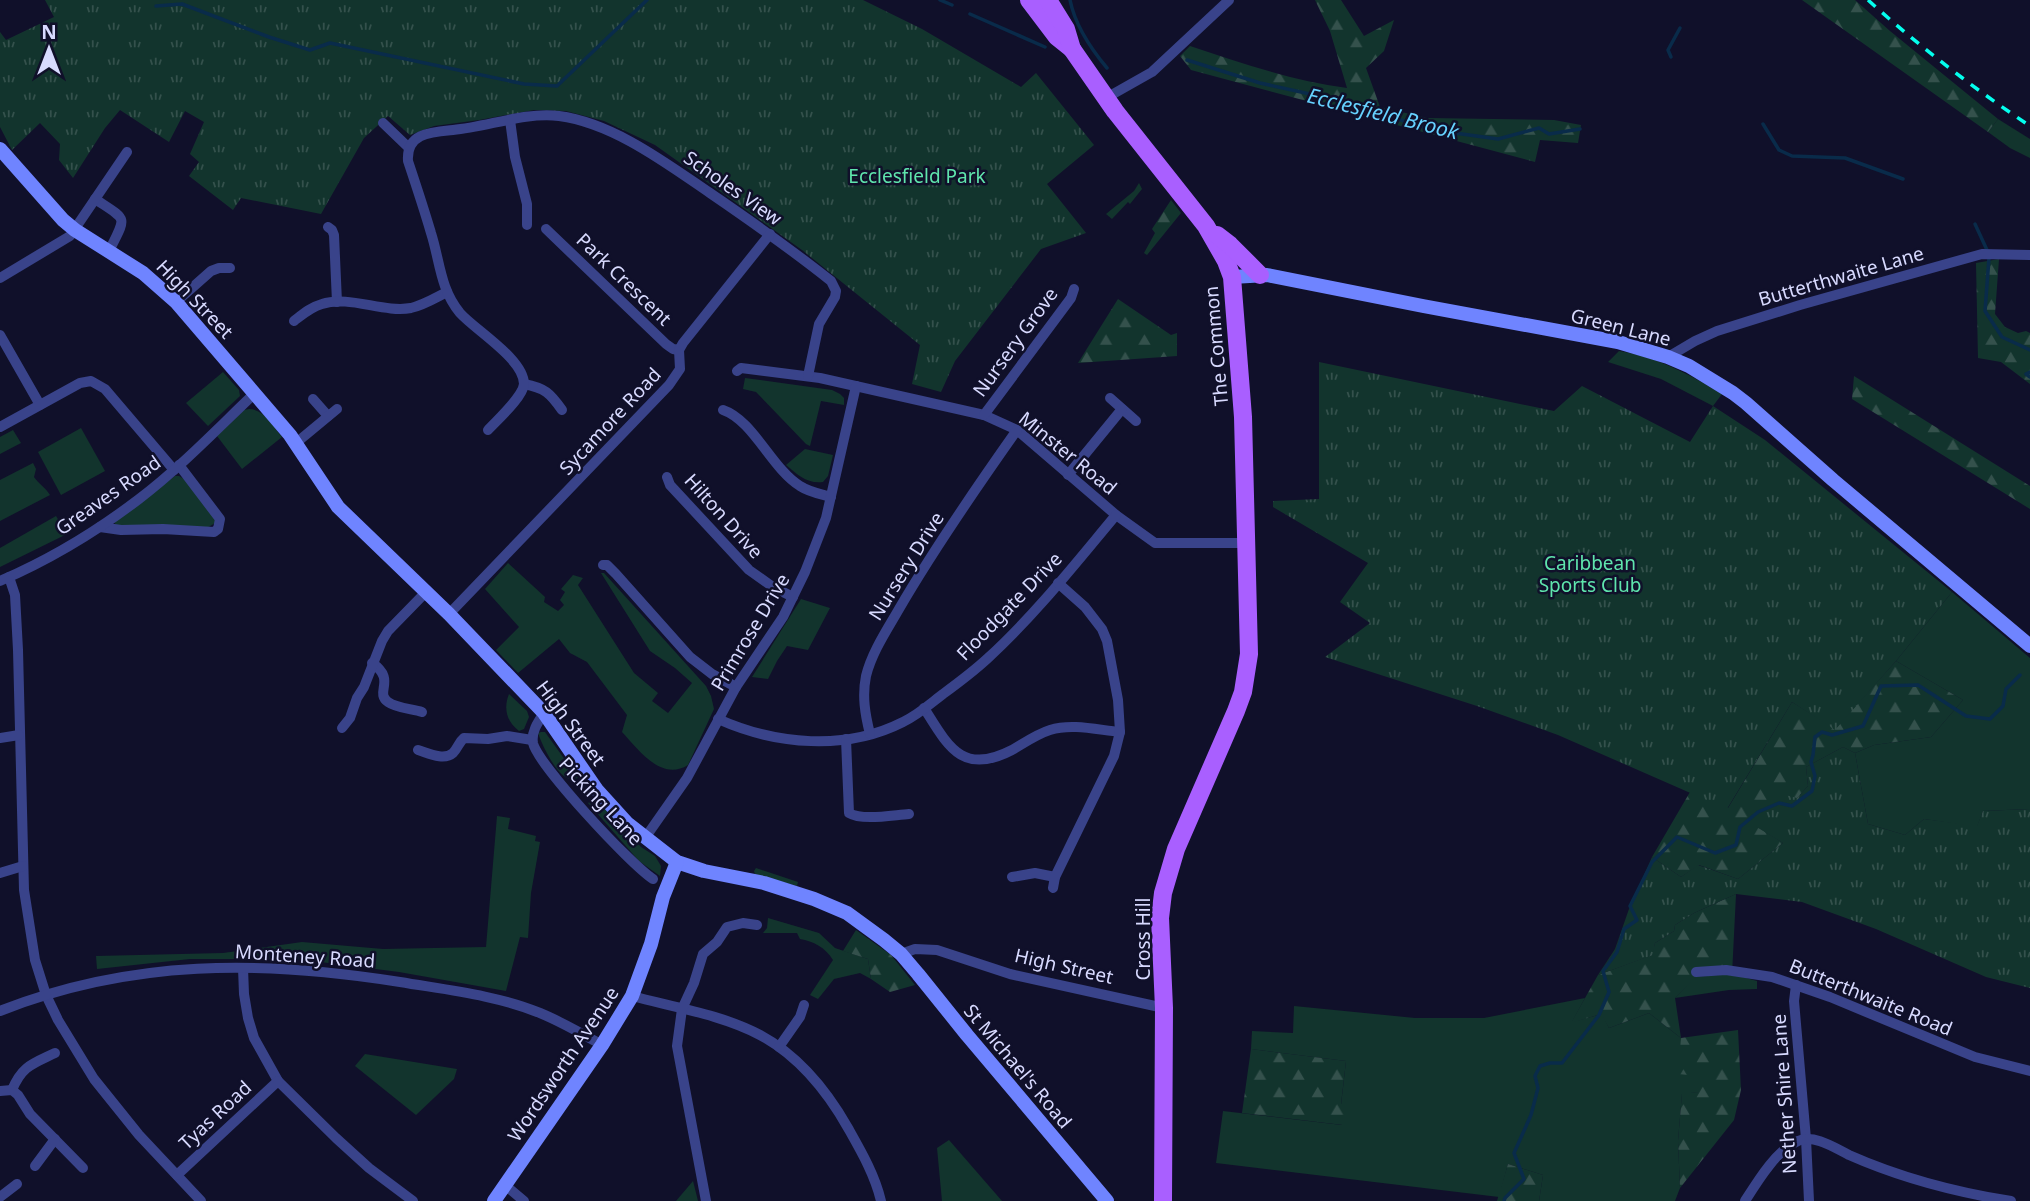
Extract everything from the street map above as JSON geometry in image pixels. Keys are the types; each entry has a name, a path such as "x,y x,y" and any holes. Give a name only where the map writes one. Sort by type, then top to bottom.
{"main road":[{"name":"The Common","path":"1029,0 1057,37 1072,49 1106,98 1206,226 1232,277 1242,417 1247,543 1248,654 1243,692"},
{"name":"The Common","path":"1048,0 1066,29 1072,49"},
{"path":"1206,226 1260,275"},
{"name":"Cross Hill","path":"1163,1201 1164,1008 1160,918 1168,871 1243,692"}],"street":[{"path":"1106,98 1152,72 1229,0"},
{"name":"Scholes View","path":"408,147 417,138 431,133 541,116 571,118 624,139 678,171 770,234 831,281 836,291 832,304 819,324 807,376"},
{"path":"510,120 515,157 527,204 527,225"},
{"path":"383,123 408,147 408,161 447,292 462,314 508,355 522,377 522,392 488,430"},
{"name":"High Street","path":"0,149 63,220 143,273 176,302 296,443 338,507 449,614 544,713 597,790 617,813 677,862 704,871 794,891 824,902 867,927 901,954 915,949 937,950 1010,974 1164,1008"},
{"path":"0,278 78,232 95,199 127,152"},
{"path":"95,199 119,215 122,220 122,226 109,251"},
{"path":"328,227 334,235 337,302"},
{"name":"Park Crescent","path":"546,229 666,344 679,350"},
{"name":"Sycamore Road","path":"449,614 669,385 680,369 679,350 683,343 770,234"},
{"name":"Butterthwaite Lane","path":"1668,357 1717,331 1800,305 1982,254 2030,255"},
{"path":"176,302 212,271 230,268"},
{"name":"Green Lane","path":"1232,277 1260,275 1596,337 1668,357 1716,382 1746,403 2030,646"},
{"name":"Nursery Grove","path":"984,415 1074,289"},
{"path":"294,321 315,307 330,302 392,309 410,308 447,292"},
{"path":"0,335 40,405"},
{"name":"Minster Road","path":"737,371 741,368 807,376 984,415 1017,430 1116,516 1155,543 1247,543"},
{"path":"0,427 86,381 98,384 220,519 218,529 210,533 100,527"},
{"path":"524,384 538,386 548,392 562,410"},
{"name":"Primrose Drive","path":"645,838 687,778 736,687 768,641 793,597 818,542 856,386"},
{"name":"Greaves Road","path":"5,579 100,527 138,499 176,468 255,393"},
{"path":"1110,398 1136,421"},
{"path":"296,443 332,412 313,399"},
{"path":"1068,475 1122,409"},
{"path":"723,410 736,416 794,482 810,491 831,497"},
{"name":"Nursery Drive","path":"870,734 864,687 876,651 940,542 1017,430"},
{"name":"Hilton Drive","path":"667,477 670,485 749,570 793,597"},
{"name":"Floodgate Drive","path":"718,719 755,734 794,741 870,734 903,722 989,657 1116,516"},
{"path":"603,565 607,565 616,574 690,657 712,674 736,687"},
{"path":"5,579 15,595 24,890 30,937 46,995 94,1079 125,1120 201,1201"},
{"path":"1012,877 1035,873 1054,883 1114,756 1120,732 1118,700 1107,641 1084,607 1058,583"},
{"path":"342,728 365,687 372,663 388,631 426,592"},
{"path":"372,663 384,675 386,701 422,712"},
{"path":"924,708 949,745 957,753 973,760 996,757 1050,730 1064,727 1120,732"},
{"path":"418,750 446,757 452,754 464,738 488,739 507,736 533,740 535,728 544,713"},
{"path":"0,738 19,735"},
{"path":"845,738 849,813 855,817 909,814"},
{"name":"Picking Lane","path":"533,740 542,762 566,790 635,864 653,879"},
{"name":"Wordsworth Avenue","path":"494,1201 602,1045 632,996 663,897 677,862"},
{"path":"0,873 23,866"},
{"path":"706,1201 677,1046 682,1009 703,954 717,942 723,931 733,925 757,925"},
{"name":"St Michael's Road","path":"901,954 1107,1201"},
{"path":"243,968 244,994 254,1038 278,1081 335,1138 413,1201"},
{"name":"Monteney Road","path":"0,1011 46,995 118,976 153,971 243,968 329,973 485,997 538,1012 602,1045"},
{"name":"Butterthwaite Road","path":"1696,972 1726,970 1772,976 1975,1057 2030,1071"},
{"name":"Nether Shire Lane","path":"1796,985 1794,1001 1809,1201"},
{"path":"632,996 739,1026 779,1047 810,1074 839,1112 869,1167 881,1201"},
{"path":"779,1047 800,1017 804,1005"},
{"path":"55,1053 23,1070 6,1091 18,1095 30,1114 83,1168"},
{"name":"Tyas Road","path":"177,1175 278,1081"},
{"path":"35,1166 55,1139"},
{"path":"1745,1201 1784,1150 1799,1140 1806,1139 1823,1143 1956,1196 2011,1201"},
{"path":"0,1198 17,1184"},
{"path":"505,1185 524,1201"}],"green space":[{"name":"Ecclesfield Park","path":"45,0 863,0 922,29 1021,87 1036,73 1094,145 1047,184 1086,233 1041,249 955,361 941,392 912,384 920,345 802,250 655,145 604,121 566,111 534,110 434,126 410,135 388,116 364,138 321,214 241,198 233,210 189,176 199,162 190,154 204,122 185,111 169,142 120,110 105,128 73,178 59,160 60,144 40,123 12,150 0,127 0,32 6,40 54,17"},
{"path":"1315,0 1341,0 1364,36 1394,20 1384,51 1366,68 1380,107 1427,118 1554,120 1581,125 1578,143 1540,140 1535,162 1191,70 1180,56 1190,46 1287,76 1347,88 1330,31"},
{"path":"1802,0 1855,0 1998,119 1988,132"},
{"path":"1998,119 2030,139 2030,158 1988,132"},
{"path":"1139,183 1142,189 1130,204 1128,202 1112,219 1106,214 1134,191"},
{"path":"1171,200 1181,213 1147,255 1144,253 1155,233 1152,229"},
{"path":"1999,259 1995,314 2005,327 2018,333 2030,333 2030,384 2001,362 1978,358 1976,263"},
{"path":"1118,299 1171,335 1177,333 1177,356 1078,363"},
{"path":"1619,351 1672,367 1722,394 1713,406 1661,379 1608,362"},
{"name":"Caribbean Sports Club","path":"1319,362 1554,411 1582,386 1690,442 1713,406 1765,440 1952,592 1835,730 1792,702 1727,809 1558,735 1325,657 1370,623 1340,602 1368,563 1273,507 1273,501 1319,499"},
{"path":"223,372 239,390 240,396 208,426 186,403"},
{"path":"1854,376 2030,486 2030,509 1852,399"},
{"path":"745,378 832,390 844,398 844,405 821,401 810,446 756,392 743,389"},
{"path":"249,409 264,415 282,437 242,469 217,436 244,410"},
{"path":"81,428 105,471 61,495 38,452"},
{"path":"13,430 21,443 0,454 0,437"},
{"path":"805,449 833,455 828,476 823,482 807,480 786,465"},
{"path":"33,463 36,469 34,477 50,495 0,521 0,480"},
{"path":"175,476 184,479 215,518 215,523 207,528 116,525 114,522"},
{"path":"56,516 67,534 0,567 0,548"},
{"path":"508,563 545,597 544,602 558,611 564,605 560,600 565,592 561,589 573,575 583,578 578,585 634,673 658,693 652,701 668,713 692,683 650,651 601,573 604,573 706,686 714,709 688,765 678,769 659,767 643,754 622,732 627,715 587,662 570,653 559,639 518,673 496,650 519,627 485,589"},
{"path":"1952,592 2030,658 2030,809 1983,811 1977,827 1924,819 1905,835 1868,824 1855,753 1874,745 1931,737 1963,700 1896,661"},
{"path":"801,599 830,608 808,650 787,646 768,679 752,677"},
{"path":"1896,661 1963,700 1931,737 1874,745 1855,753 1843,747 1806,767 1808,786 1797,798 1756,826 1783,843 1738,879 1699,865 1681,877 1652,857 1690,792 1728,808 1792,702 1835,729"},
{"path":"509,694 527,711 529,717 524,729 519,731 507,715"},
{"path":"545,732 578,778 568,779 562,775 543,744 538,733"},
{"path":"1843,747 1855,753 1868,824 1905,835 1924,819 1977,826 1983,811 2030,809 2030,988 1986,977 1876,929 1802,902 1736,894 1675,925 1674,931 1655,943 1653,955 1598,975 1615,949 1652,857 1681,877 1698,865 1738,879 1783,843 1755,826 1777,793 1797,798 1808,786 1806,767"},
{"path":"595,798 641,847 655,856 661,866 660,876 639,861 588,803"},
{"path":"497,816 510,818 508,829 536,836 535,841 540,842 531,893 528,938 520,937 506,991 399,972 297,959 190,959 97,969 96,956 223,953 302,942 383,949 486,947"},
{"path":"756,868 798,882 797,886 755,874"},
{"path":"1736,894 1732,974 1697,977 1675,998 1681,1038 1649,1013 1609,1028 1601,1014 1571,1023 1598,975 1652,955 1655,943 1674,931 1675,925"},
{"path":"768,918 819,933 835,948 868,959 871,979 860,973 834,979 818,999 810,995 833,960 814,943 800,939 797,933 763,933 767,928"},
{"path":"856,930 891,955 915,985 890,992 871,979 868,959 843,951"},
{"path":"1732,974 1757,981 1757,989 1675,998 1696,977"},
{"path":"1585,998 1572,1022 1602,1014 1609,1028 1649,1013 1681,1038 1699,1075 1699,1092 1682,1094 1678,1141 1680,1188 1675,1201 1539,1201 1543,1175 1508,1164 1499,1197 1216,1163 1223,1111 1342,1125 1341,1105 1346,1061 1251,1049 1252,1031 1293,1033 1294,1006 1415,1018 1484,1018"},
{"path":"1738,1030 1741,1090 1734,1120 1680,1188 1678,1141 1682,1093 1699,1092 1699,1076 1678,1074 1681,1038"},
{"path":"1251,1049 1346,1061 1341,1104 1346,1105 1343,1125 1242,1113"},
{"path":"365,1054 457,1069 454,1079 416,1115 355,1066"},
{"path":"949,1140 1002,1201 942,1201 937,1148"},
{"path":"1508,1164 1543,1175 1539,1201 1497,1201"},
{"path":"693,1181 698,1201 676,1201"}],"waterway":[{"path":"156,6 182,4 310,50 330,43 524,84 557,86 647,0"},
{"path":"940,0 952,5"},
{"name":"Ecclesfield Brook","path":"1070,0 1084,36 1107,68"},
{"path":"970,14 1045,47"},
{"path":"1671,57 1668,50 1680,28"},
{"name":"Ecclesfield Brook","path":"1187,60 1260,83 1333,99 1433,130 1498,139 1539,128 1549,134 1580,129"},
{"path":"1763,124 1779,150 1792,156 1845,158 1903,179"},
{"path":"1975,224 1987,250"},
{"path":"1989,258 1985,311 2002,337 2030,350"},
{"path":"2030,372 2026,374 2030,377"},
{"path":"1504,1201 1524,1179 1514,1153 1531,1115 1538,1088 1535,1076 1540,1066 1562,1063 1599,1015 1609,992 1603,971 1617,952 1624,929 1637,920 1630,906 1652,862 1677,837 1715,853 1736,845 1740,827 1758,812 1779,803 1792,806 1812,791 1815,776 1811,762 1815,737 1822,732 1832,735 1863,726 1881,686 1918,685 1966,716 1990,719 2003,706 2006,689 2020,675"}],"railway":[{"path":"1868,0 1947,66 2030,126"}]}
